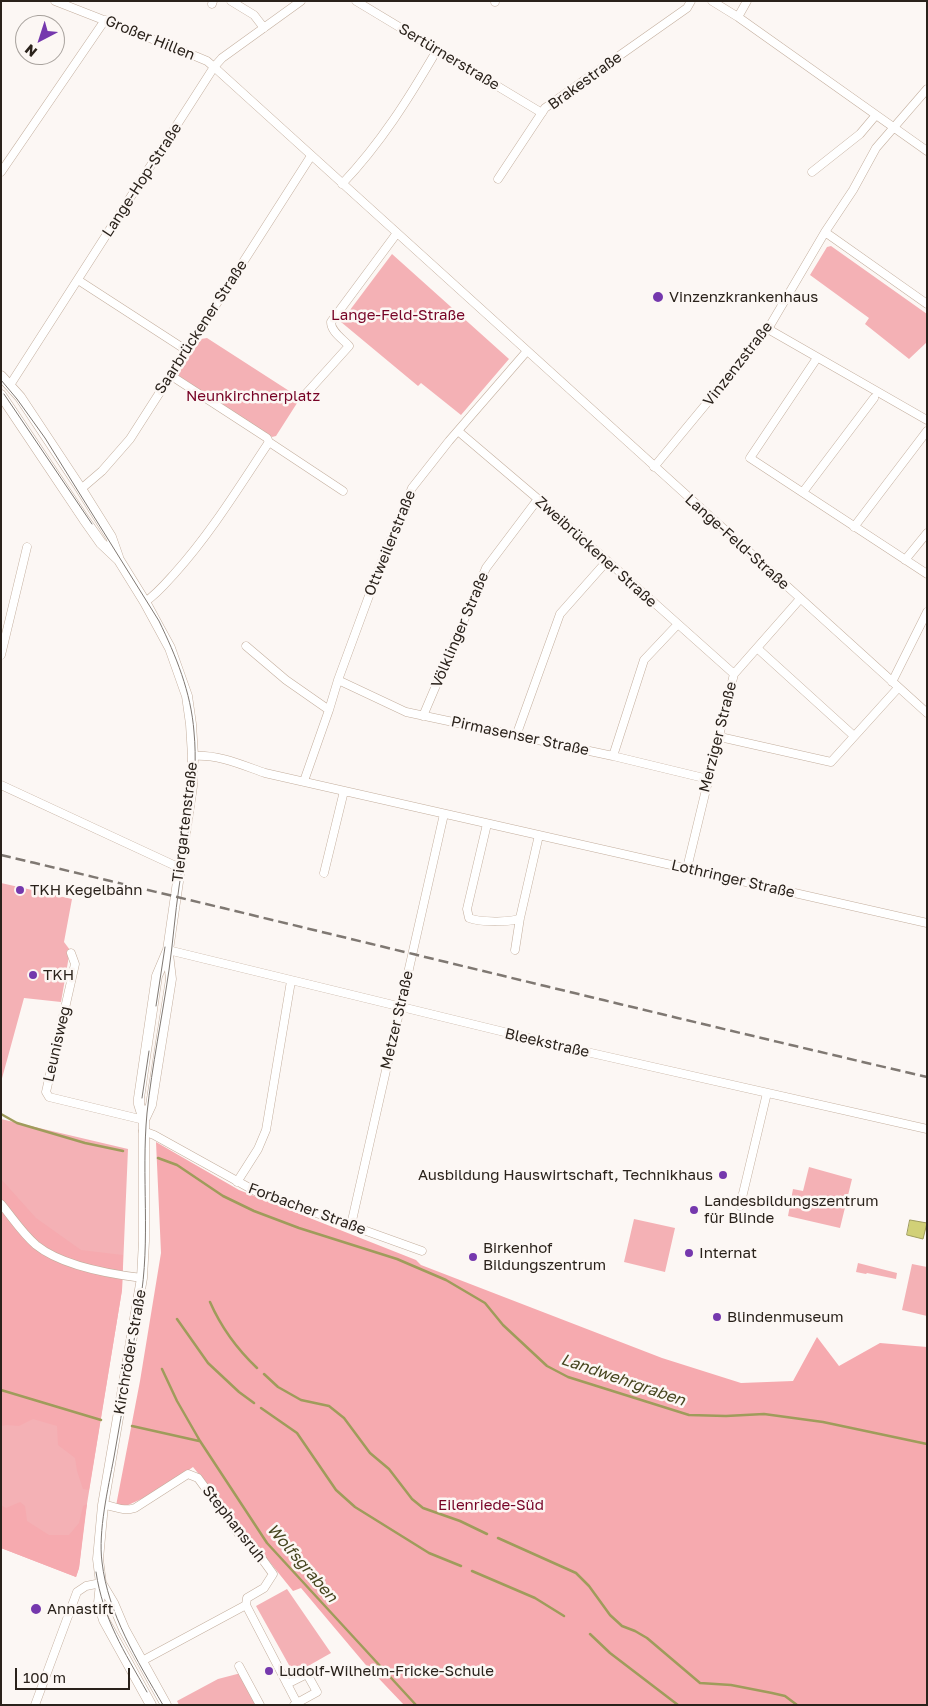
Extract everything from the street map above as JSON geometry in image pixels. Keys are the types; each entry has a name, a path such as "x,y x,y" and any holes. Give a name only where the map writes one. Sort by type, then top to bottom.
{"main road":[{"name":"Tiergartenstraße","path":"1,376 20,397 111,538 119,560 160,628 178,667 186,696 191,724 192,786 168,950 172,974 171,982 151,1104 144,1120"},
{"path":"1,393 10,385"},
{"name":"Tiergartenstraße","path":"1,393 84,519 101,543 119,560"},
{"name":"Kirchröder Straße","path":"144,1120 144,1241 142,1278 103,1505 98,1559 101,1583 99,1603 104,1620 151,1705"},
{"name":"Kirchröder Straße","path":"101,1583 166,1705"}],"street":[{"name":"Großer Hillen","path":"56,1 207,61 214,67"},
{"path":"231,1 254,15 264,28"},
{"name":"Lange-Hop-Straße","path":"10,385 214,67 222,58 301,1"},
{"name":"Sertürnerstraße","path":"356,1 542,113"},
{"name":"Brakestraße","path":"498,179 545,108 687,8 691,1"},
{"path":"712,1 738,17 927,152"},
{"path":"738,17 747,1"},
{"path":"1,172 105,20"},
{"path":"342,184 376,145 412,95 436,50"},
{"name":"Lange-Feld-Straße","path":"214,67 927,714"},
{"name":"Vinzenzstraße","path":"654,467 768,329 825,232 853,190 876,148 927,89"},
{"path":"812,172 860,134 876,115"},
{"name":"Saarbrückener Straße","path":"81,489 102,471 130,439 311,156"},
{"path":"825,232 927,304"},
{"path":"303,398 349,346 333,330 331,322 397,234"},
{"path":"78,280 186,350"},
{"path":"768,329 927,420"},
{"name":"Ottweilerstraße","path":"304,781 338,680 380,566 412,488 527,351"},
{"path":"817,358 750,458 927,574"},
{"path":"170,375 267,438 269,442 343,491"},
{"path":"803,492 874,398"},
{"name":"Zweibrückener Straße","path":"458,431 538,499 734,674"},
{"path":"854,526 927,431"},
{"path":"145,602 154,596 188,559 221,515 269,442"},
{"name":"Völklinger Straße","path":"423,716 486,568 538,499"},
{"path":"906,560 927,532"},
{"path":"1,655 27,547"},
{"path":"516,736 560,614 606,560"},
{"name":"Merziger Straße","path":"687,868 734,674 800,600"},
{"path":"720,737 831,762 895,685 927,612"},
{"path":"613,756 644,660 678,624"},
{"path":"246,646 286,680 329,710"},
{"path":"757,648 854,736"},
{"name":"Pirmasenser Straße","path":"338,680 406,712 613,756 708,779"},
{"name":"Lothringer Straße","path":"193,756 207,755 265,773 927,924"},
{"path":"1,785 180,868"},
{"path":"324,873 344,791"},
{"name":"Metzer Straße","path":"350,1225 444,814"},
{"path":"487,824 467,909 469,918 474,920 516,921 520,918"},
{"path":"515,950 520,918 539,835"},
{"name":"Bleekstraße","path":"168,950 578,1050 927,1129"},
{"name":"Leunisweg","path":"72,953 75,964 46,1092 49,1097 144,1120"},
{"path":"238,1182 258,1149 266,1130 291,981"},
{"path":"740,1206 767,1093"},
{"name":"Forbacher Straße","path":"143,1131 154,1135 255,1192 422,1251"},
{"path":"1,1204 36,1245 55,1257 82,1266 142,1278"},
{"name":"Stephansruh","path":"103,1505 126,1510 135,1508 188,1474 198,1478 238,1533 252,1545 273,1574 264,1588 247,1598 246,1605 142,1661"},
{"path":"35,1705 77,1592 86,1586 101,1583"},
{"path":"246,1605 287,1684 295,1704 317,1692 306,1674 287,1684"},
{"path":"239,1666 260,1705"}],"green space":[{"path":"831,246 927,314 927,342 909,359 865,324 869,318 810,275 827,247"},
{"name":"Lange-Feld-Straße","path":"392,254 509,359 461,415 421,383 418,386 341,322"},
{"name":"Neunkirchnerplatz","path":"207,338 297,396 299,400 276,436 272,437 179,376 179,372 201,339"},
{"name":"TKH","path":"1,883 72,899 64,942 70,950 61,1002 24,998 1,1082"},
{"path":"1,1119 128,1149 122,1290 85,1516 79,1568 76,1577 1,1548"},
{"name":"Eilenriede-Süd","path":"156,1142 239,1190 416,1260 421,1265 662,1358 741,1383 793,1381 817,1337 839,1366 880,1343 927,1347 927,1705 404,1705 365,1664 301,1588 293,1591 193,1467 161,1490 115,1511 140,1381 161,1253"},
{"path":"809,1167 852,1179 840,1228 788,1216 793,1189 803,1191"},
{"path":"1,1179 36,1218 81,1250 123,1255 122,1290 89,1490 83,1489 75,1458 58,1445 57,1426 33,1419 19,1426 1,1426"},
{"path":"634,1219 675,1228 665,1272 624,1262"},
{"path":"858,1263 897,1273 896,1279 856,1272"},
{"path":"912,1264 927,1267 927,1316 902,1310"},
{"path":"20,1502 25,1506 27,1521 49,1535 69,1535 79,1523 83,1506 87,1504 79,1568 76,1577 1,1548 1,1505 6,1508"},
{"path":"287,1589 331,1653 294,1674 256,1606"},
{"path":"241,1673 257,1705 179,1705 177,1701 218,1679"}],"shaded area":[{"path":"910,1220 927,1223 923,1239 907,1235"}],"waterway":[{"name":"Landwehrgraben","path":"1,1114 17,1123 85,1143 123,1151"},
{"name":"Landwehrgraben","path":"158,1158 177,1165 223,1196 254,1211 299,1228 397,1259 446,1280 485,1303 503,1325 547,1366 568,1377 689,1415 764,1414 823,1422 927,1444"},
{"path":"210,1302 230,1337 257,1368"},
{"path":"177,1319 208,1363 239,1392 254,1403"},
{"name":"Wolfsgraben","path":"162,1369 177,1401 200,1441 267,1543 416,1705"},
{"path":"264,1374 278,1387 301,1400 329,1406 344,1418 370,1453 389,1469 412,1499 423,1508 460,1521 487,1534"},
{"path":"1,1390 101,1420"},
{"path":"261,1408 297,1433 336,1490 355,1507 429,1553 461,1566"},
{"path":"132,1426 199,1441"},
{"path":"498,1538 576,1573 589,1586 610,1615 622,1626 647,1638 700,1683 731,1685 772,1693 785,1696 797,1705"},
{"path":"472,1571 535,1598 564,1616"},
{"path":"590,1634 610,1653 678,1705"}],"tram line":[{"path":"1,380 45,438 159,621 182,675 190,703 194,732 194,790 147,1113 143,1279 101,1537 102,1562 110,1600 134,1654 163,1705"},
{"path":"4,394 92,524"},
{"path":"156,1006 165,947"},
{"path":"142,1098 149,1051"},
{"path":"96,1572 99,1589 109,1620 147,1692"}],"railway":[{"path":"1,855 927,1077"}],"place":[{"name":"Vinzenzkrankenhaus","path":"658,297"},
{"name":"TKH Kegelbahn","path":"20,890"},
{"name":"TKH","path":"33,975"},
{"name":"Ausbildung Hauswirtschaft, Technikhaus","path":"723,1175"},
{"name":"Landesbildungszentrum für Blinde","path":"694,1210"},
{"name":"Internat","path":"689,1253"},
{"name":"Birkenhof Bildungszentrum","path":"473,1257"},
{"name":"Blindenmuseum","path":"717,1317"},
{"name":"Annastift","path":"36,1609"},
{"name":"Ludolf-Wilhelm-Fricke-Schule","path":"269,1671"}]}
